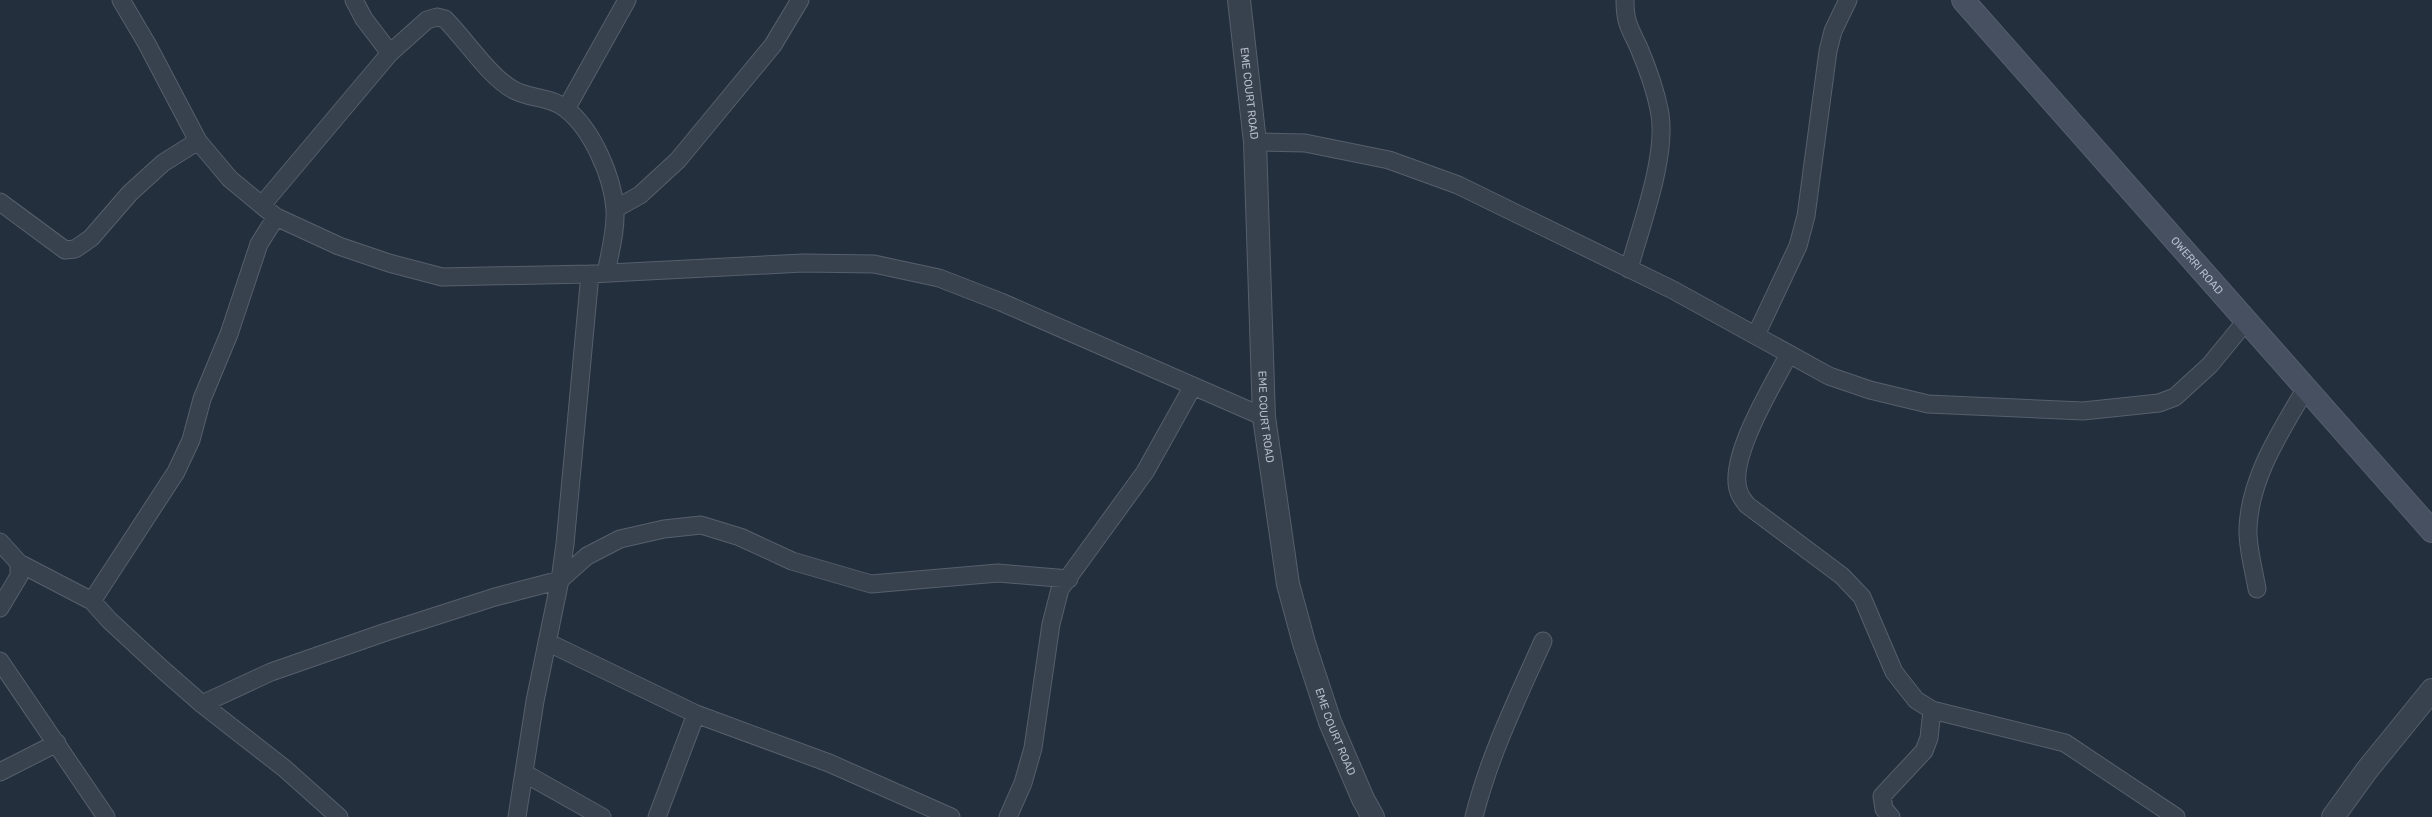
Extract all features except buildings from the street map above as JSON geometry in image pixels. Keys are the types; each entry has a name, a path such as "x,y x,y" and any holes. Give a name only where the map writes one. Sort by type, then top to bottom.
{"main road":[{"name":"OWERRI ROAD","path":"1963,0 2432,531"}],"street":[{"path":"121,0 147,44 198,141 230,179 276,217 346,248 389,263 442,277 598,273 803,263 874,264 939,278 987,297 1264,417"},
{"path":"354,0 364,18 390,53"},
{"path":"566,109 605,36 628,0"},
{"path":"615,209 640,195 678,160 773,45 800,0"},
{"name":"EME COURT ROAD","path":"1239,0 1255,142 1264,417 1288,584 1304,643 1330,722 1363,799 1373,817"},
{"path":"1625,0 1625,18 1639,48 1660,109 1661,134 1656,172 1629,269"},
{"path":"1756,336 1798,246 1806,216 1828,51 1833,31 1848,0"},
{"path":"262,205 390,53 427,20 437,16 445,19 494,73 512,90 554,102 566,109 588,133 603,163 615,209 613,238 598,273 560,580 535,700 517,817"},
{"path":"0,202 65,250 75,249 91,238 130,193 163,163 198,141"},
{"path":"1255,142 1305,143 1389,160 1458,185 1629,269 1829,376 1870,390 1928,404 2083,410 2134,408 2159,403 2174,397 2210,365 2246,321"},
{"path":"92,601 176,472 191,440 202,399 229,334 259,244 276,217"},
{"path":"1789,354 1746,437 1737,476 1738,491 1747,505 1842,576 1862,597 1894,672 1916,700 1932,710 2065,743 2176,817"},
{"path":"1008,817 1023,784 1033,748 1056,602 1060,589 1069,579 1145,472 1192,386"},
{"path":"2257,588 2248,529 2254,491 2272,446 2306,388"},
{"path":"202,704 271,672 379,634 495,597 560,580 587,556 620,539 664,529 701,525 740,537 792,561 871,584 998,573 1069,579"},
{"path":"0,542 19,563 92,601 109,620 202,704 284,768 339,817"},
{"path":"0,608 19,576 19,563"},
{"path":"1474,817 1480,795 1503,730 1543,641"},
{"path":"547,642 696,714 829,763 951,817"},
{"path":"0,661 106,817"},
{"path":"2333,817 2367,770 2432,690"},
{"path":"1891,817 1884,809 1882,796 1924,750 1929,738 1932,710"},
{"path":"657,817 696,714"},
{"path":"0,772 57,743"},
{"path":"524,773 602,817"}]}
